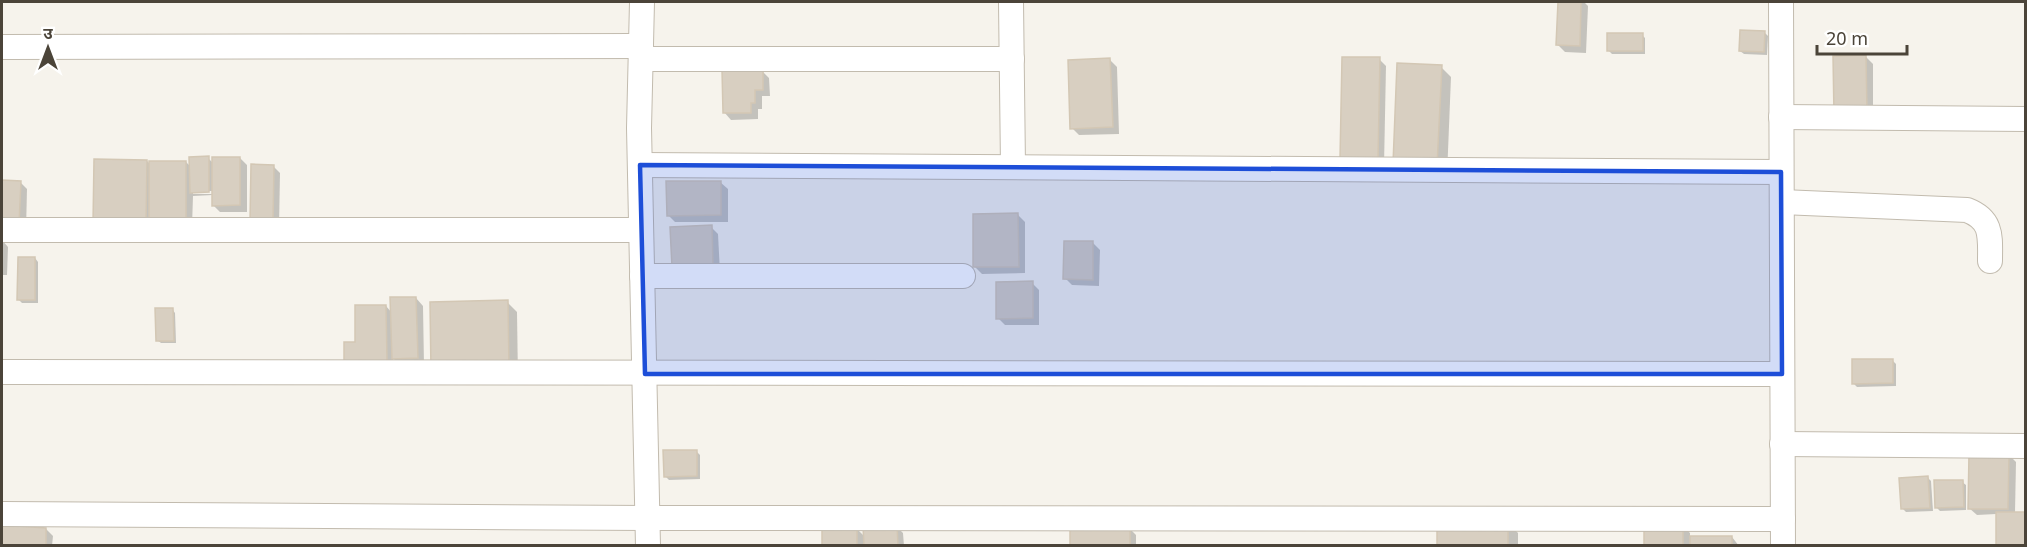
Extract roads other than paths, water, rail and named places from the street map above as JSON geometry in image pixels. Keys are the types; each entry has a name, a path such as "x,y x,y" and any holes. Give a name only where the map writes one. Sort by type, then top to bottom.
{"street":[{"path":"642,2 640,165 648,546"},
{"path":"1011,2 1013,167"},
{"path":"1781,2 1783,546"},
{"path":"2,47 1012,59"},
{"path":"1781,117 2025,119"},
{"path":"640,165 1781,172"},
{"path":"1782,202 1967,210 1986,220 1989,229 1990,261"},
{"path":"2,230 641,230"},
{"path":"642,276 963,276"},
{"path":"2,372 1782,374"},
{"path":"1782,444 2025,446"},
{"path":"2,514 648,519 1783,519"}]}
